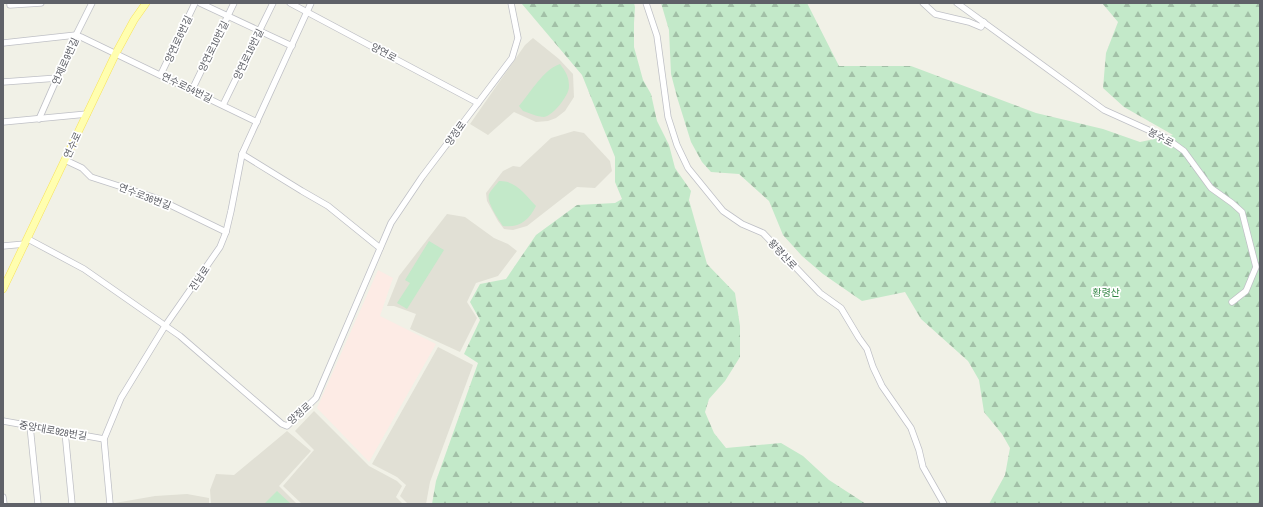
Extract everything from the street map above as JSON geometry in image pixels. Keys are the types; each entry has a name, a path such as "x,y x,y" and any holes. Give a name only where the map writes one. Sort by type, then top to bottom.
{"main road":[{"name":"연수로","path":"3,289 116,53 134,20 146,3"}],"street":[{"path":"10,3 10,6 41,3"},
{"name":"연제로9번길","path":"39,119 92,3"},
{"name":"양연로6번길","path":"161,74 195,3"},
{"path":"200,3 292,46"},
{"name":"양연로10번길","path":"192,90 234,3"},
{"name":"양연로16번길","path":"223,105 273,3"},
{"name":"양연로","path":"290,3 478,103"},
{"name":"진남로","path":"110,504 104,439 121,398 165,326 220,247 226,232 242,154 311,3"},
{"name":"양정로","path":"26,241 84,269 180,336 282,424 287,426 316,398 391,223 422,177 512,58 518,38 511,3"},
{"name":"황령산로","path":"646,3 657,36 668,117 677,145 688,168 723,211 742,224 763,233 820,293 841,308 867,349 874,371 882,386 911,428 923,467 944,504"},
{"path":"922,3 935,14 970,22 981,27 984,22"},
{"name":"봉수로","path":"957,3 1104,110 1166,138 1184,151 1211,188 1232,202 1242,212 1256,267 1246,291 1232,302"},
{"path":"3,43 76,36"},
{"name":"연수로54번길","path":"76,36 161,74 257,122"},
{"path":"3,82 58,78"},
{"path":"3,122 87,114"},
{"path":"242,154 328,206 380,248"},
{"name":"연수로36번길","path":"65,160 82,168 91,176 156,198 226,232"},
{"path":"3,246 26,241"},
{"name":"중앙대로928번길","path":"3,422 104,439"},
{"path":"30,426 38,504"},
{"path":"65,432 72,504"},
{"path":"3,497 4,504"}],"shaded area":[{"path":"533,38 559,59 573,74 574,97 565,111 556,118 548,121 536,122 514,112 488,135 470,124 525,45"},
{"path":"574,131 584,133 610,161 612,171 595,188 577,187 527,226 513,230 504,229 487,201 486,193 503,171 513,166 520,167 551,138"},
{"path":"447,214 465,217 494,238 508,244 517,251 498,276 476,283 467,302 477,318 460,352 410,329 416,314 394,306 387,306 399,276"},
{"path":"378,270 393,278 380,316 436,344 369,462 317,408"},
{"path":"438,347 473,365 430,482 426,504 408,504 400,496 406,485 397,477 372,464"},
{"path":"314,411 369,466 397,481 402,486 396,497 403,504 302,504 283,486 314,450 295,431"},
{"path":"287,431 311,451 279,486 297,504 211,504 210,490 216,474 234,475"},
{"path":"187,494 209,498 209,504 115,503 155,496"}],"green space":[{"path":"522,3 634,3 634,47 643,80 651,94 657,121 669,145 675,168 691,191 689,200 707,264 735,293 740,326 740,357 725,381 709,399 705,412 714,433 726,448 781,443 803,456 829,480 866,504 432,504 436,481 478,363 464,354 480,320 470,302 480,284 506,279 536,235 577,205 615,203 622,199 615,182 615,157 582,75"},
{"name":"황령산","path":"661,3 807,3 839,66 911,66 1036,113 1103,129 1140,142 1173,135 1124,107 1103,88 1106,53 1118,22 1102,3 1260,3 1260,504 989,504 1005,475 1010,448 1002,434 984,412 979,380 968,361 921,319 905,292 862,301 823,274 802,256 783,235 769,201 739,174 711,172 702,162 691,142 671,74 669,30"},
{"path":"560,64 567,75 569,87 560,105 548,116 544,117 536,116 523,111 519,106 533,88 548,71"},
{"path":"499,181 505,181 520,189 536,206 527,219 523,222 514,226 503,226 496,215 489,202 489,194"},
{"path":"429,241 444,250 407,309 397,303 410,283 405,280"},
{"path":"277,491 291,504 264,504"}]}
